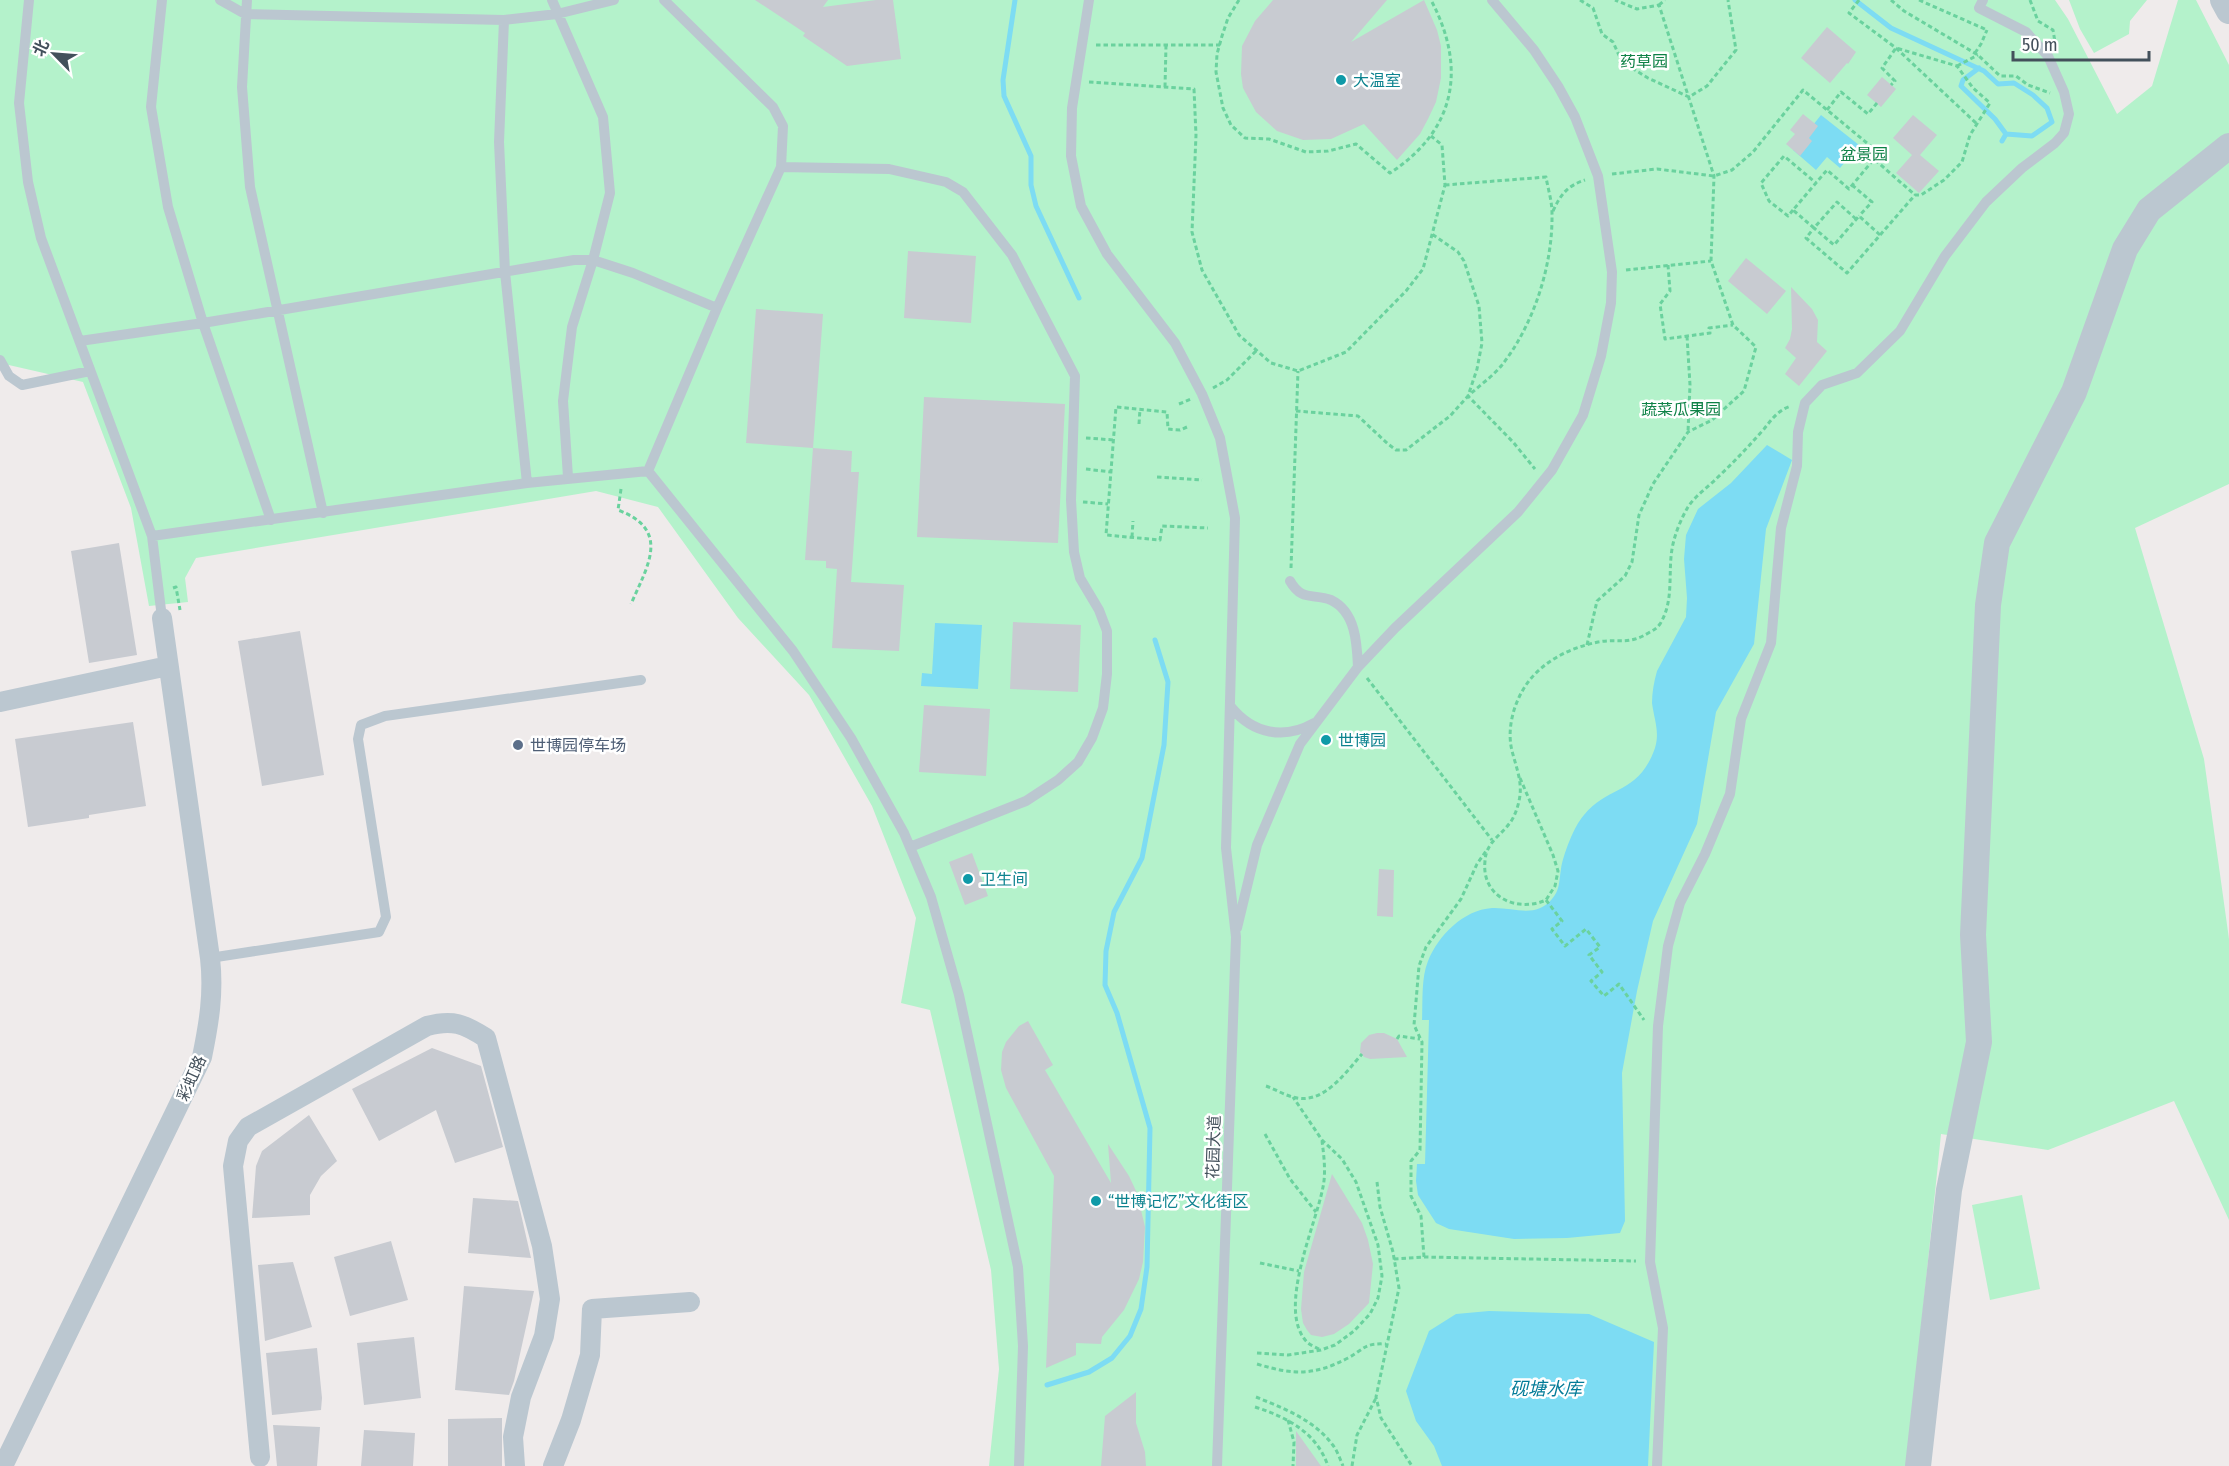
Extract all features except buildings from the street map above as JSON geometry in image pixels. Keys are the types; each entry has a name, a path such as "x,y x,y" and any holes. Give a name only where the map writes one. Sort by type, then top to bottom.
{"street":[{"path":"2223,0 2229,11"},
{"path":"1918,1466 1949,1190 1979,1042 1973,935 1988,606 1997,543 2074,392 2125,249 2148,210 2229,146"},
{"name":"彩虹路","path":"3,1466 202,1057 212,1013 213,984 210,958 162,618"},
{"path":"0,702 168,666"},
{"path":"260,1457 233,1166 238,1141 248,1127 427,1026 445,1021 467,1026 486,1038 542,1246 550,1299 544,1336 521,1397 513,1437 515,1466"},
{"path":"553,1466 572,1420 590,1355 592,1309 690,1302"}],"lane":[{"path":"29,0 19,104 28,182 41,238 152,536 162,618"},
{"path":"162,0 151,107 168,207 203,323 271,520"},
{"path":"220,0 245,14 504,20 557,14 614,0"},
{"path":"247,0 242,87 250,187 323,513"},
{"path":"552,0 603,117 610,193 593,260 572,327 563,401 568,477"},
{"path":"648,471 717,308 782,167 783,126 773,108 664,0"},
{"path":"1089,0 1072,108 1071,156 1081,206 1107,254 1175,343 1202,394 1220,438 1235,518 1226,848 1236,937"},
{"path":"1236,937 1257,845 1300,744 1358,667 1395,627 1518,512 1552,470 1583,415 1601,356 1611,303 1612,272 1598,176 1575,117 1558,86 1534,50 1492,0"},
{"path":"1657,1466 1663,1328 1650,1262 1658,1026 1668,946 1680,903 1705,854 1730,794 1741,719 1771,643 1781,528 1797,466 1798,432 1805,403 1822,385 1857,373 1900,331 1945,256 1986,202 2022,168 2055,143 2064,133 2069,114 2066,98 2048,57 2026,32 1979,8 1983,0"},
{"path":"504,20 499,142 505,272 527,483"},
{"path":"782,167 889,169 946,182 963,192 1012,255 1075,376 1071,501 1074,552 1080,578 1099,610 1107,631 1107,674 1103,708 1092,738 1078,762 1058,780 1026,801 910,847"},
{"path":"80,341 203,323 574,260 593,260 633,273 717,308"},
{"path":"0,360 9,376 22,385 90,371"},
{"path":"152,536 568,477 648,471"},
{"path":"648,471 793,651 851,738 910,847 931,897 959,995 1018,1266 1023,1346 1019,1466"},
{"path":"1290,581 1296,591 1330,600 1340,606 1349,617 1356,638 1358,667"},
{"path":"210,958 379,932 387,917 358,739 361,725 385,716 641,680"},
{"path":"1231,707 1246,723 1276,733 1298,731 1317,721"},
{"name":"花园大道","path":"1217,1466 1236,937"}],"path":[{"path":"1239,0 1228,18 1220,45 1216,72 1218,91 1231,126 1245,138 1269,139 1306,152 1328,151 1356,144 1390,173 1419,151 1431,136 1447,103 1452,66 1446,30 1431,0"},
{"path":"1580,0 1593,8 1602,34 1613,42 1622,62 1648,78 1689,97"},
{"path":"1615,0 1637,9 1659,5 1665,0"},
{"path":"1689,97 1707,86 1736,50 1728,0"},
{"path":"1859,0 1849,13 1896,48 1977,124"},
{"path":"1891,0 1904,11 1976,54 2000,76 2016,76 2028,85 2066,98"},
{"path":"1587,645 1597,601 1625,576 1632,562 1639,515 1653,484 1688,432 1712,420 1744,391 1756,347 1733,325 1711,261 1714,176 1659,5"},
{"path":"1957,66 1976,54 1987,30"},
{"path":"1082,45 1220,45"},
{"path":"1165,87 1167,45"},
{"path":"1874,159 1915,195 1921,195 1944,180 1962,162 1970,135 1990,103 1973,88 1957,66 1896,48"},
{"path":"1891,85 1895,81 1882,68 1896,48"},
{"path":"1076,81 1194,89 1197,135 1192,232 1202,270 1239,335 1271,363 1298,371 1346,352 1406,291 1423,269 1445,185 1442,145 1431,136"},
{"path":"1552,213 1560,196 1571,184 1598,176 1657,169 1714,176 1732,170 1753,152 1803,90 1879,153 1849,189 1827,170 1816,183 1793,210 1788,216 1769,201 1761,183 1784,156 1816,183"},
{"path":"1827,110 1841,92 1868,114 1877,104"},
{"path":"1296,411 1358,416 1396,450 1407,450 1450,416 1501,366 1521,337 1546,272 1552,213 1546,177 1445,185"},
{"path":"1793,210 1834,245 1872,202 1852,185"},
{"path":"1881,235 1837,202 1806,238 1847,273 1881,235 1915,195"},
{"path":"1432,234 1458,252 1464,261 1479,306 1482,343 1477,369 1468,396"},
{"path":"1612,272 1711,261"},
{"path":"1668,265 1670,291 1660,304 1665,339 1710,333 1709,327 1733,325"},
{"path":"1687,336 1690,385 1688,432"},
{"path":"1179,404 1227,380 1257,350"},
{"path":"1290,581 1298,371"},
{"path":"1468,396 1513,442 1544,480"},
{"path":"1487,849 1485,859 1487,880 1499,896 1507,902 1527,906 1546,900 1555,886 1558,871 1520,778 1511,745 1510,722 1519,698 1534,675 1555,658 1573,649 1600,642 1628,642 1658,627 1667,610 1673,543 1678,526 1689,505 1743,453 1781,409 1805,403"},
{"path":"1187,427 1180,430 1168,429 1167,412 1116,406 1106,535 1160,540 1162,526 1208,528"},
{"path":"1139,424 1140,409"},
{"path":"1073,437 1114,440"},
{"path":"1072,468 1111,472"},
{"path":"623,473 618,510 643,524 649,533 651,550 648,566 631,604"},
{"path":"1157,477 1202,480"},
{"path":"1071,501 1108,504"},
{"path":"1132,537 1133,520"},
{"path":"1358,667 1492,840"},
{"path":"1424,1257 1421,1216 1411,1196 1411,1161 1420,1150 1420,1039 1414,1025 1419,966 1426,946 1461,899 1477,864 1492,840 1510,824 1520,795 1520,778"},
{"path":"1546,900 1562,921 1552,929 1565,945 1586,929 1600,947 1589,956 1602,972 1591,981 1604,996 1619,984 1645,1021"},
{"path":"1397,1039 1399,1036 1420,1039"},
{"path":"1266,1086 1293,1097 1305,1099 1334,1086 1362,1054"},
{"path":"1257,1353 1288,1354 1335,1346 1370,1314 1378,1298 1382,1276 1378,1245 1356,1182 1342,1159 1322,1140 1293,1097"},
{"path":"1265,1134 1290,1179 1316,1212"},
{"path":"1321,1350 1308,1342 1299,1329 1295,1315 1299,1271 1324,1186 1322,1140"},
{"path":"1352,1466 1357,1435 1376,1397 1399,1288 1380,1207 1377,1182"},
{"path":"1394,1259 1424,1257 1650,1262"},
{"path":"1260,1263 1299,1271"},
{"path":"1257,1364 1279,1371 1303,1374 1329,1368 1369,1344 1386,1344"},
{"path":"1256,1397 1282,1407 1308,1422 1333,1445 1343,1466"},
{"path":"1376,1397 1381,1418 1412,1466"},
{"path":"1255,1407 1288,1420 1314,1440 1328,1466"},
{"path":"1288,1420 1294,1442 1293,1466"}],"green space":[{"name":"世博园","path":"0,0 2055,0 2068,19 2117,114 2152,86 2178,0 2196,0 2229,65 2229,484 2135,528 2204,759 2229,939 2229,1220 2174,1101 2048,1150 1941,1134 1907,1466 989,1466 999,1369 991,1270 930,1010 901,1003 916,918 872,806 809,695 738,618 658,507 596,491 196,558 185,578 188,602 149,606 131,508 83,382 0,363"},
{"path":"2069,0 2147,0 2130,21 2129,34 2094,53 2080,29"},
{"path":"2022,1195 2040,1289 1990,1300 1972,1205"}],"water":[{"path":"1821,115 1859,145 1840,168 1827,157 1816,170 1793,150"},
{"path":"1767,445 1792,460 1766,529 1754,644 1716,712 1697,824 1653,921 1637,991 1622,1073 1625,1221 1620,1233 1567,1238 1514,1239 1449,1229 1436,1223 1418,1195 1416,1181 1417,1164 1425,1164 1429,1020 1422,1020 1423,982 1428,961 1445,934 1471,914 1492,908 1524,911 1539,909 1552,899 1559,885 1564,856 1580,820 1603,798 1623,788 1641,774 1655,748 1657,736 1652,703 1657,671 1686,617 1684,559 1686,535 1698,509 1731,483"},
{"path":"935,623 982,625 978,689 921,686 922,673 932,674"},
{"name":"砚塘水库","path":"1489,1311 1589,1314 1654,1342 1648,1466 1442,1466 1434,1446 1416,1421 1406,1391 1429,1331 1456,1314"}],"waterway":[{"path":"1015,0 1003,80 1004,96 1031,156 1031,185 1036,206 1079,298"},
{"path":"1855,0 1891,28 1984,71 1998,84 2014,83 2033,95 2047,108 2052,122 2032,136 2006,134"},
{"path":"1979,68 1963,80 1961,86 1995,119 2006,134 2002,141"},
{"path":"1047,1385 1089,1372 1112,1358 1130,1336 1141,1309 1147,1267 1150,1128 1117,1013 1105,985 1106,951 1114,912 1142,858 1164,745 1168,682 1155,640"}],"place":[{"name":"大温室","path":"1341,80"},
{"name":"世博园","path":"1326,740"},
{"name":"世博园停车场","path":"518,745"},
{"name":"卫生间","path":"968,879"},
{"name":"“世博记忆”文化街区","path":"1096,1201"}],"park label":[{"name":"药草园","path":"1644,61"},
{"name":"盆景园","path":"1864,154"},
{"name":"蔬菜瓜果园","path":"1681,409"}]}
